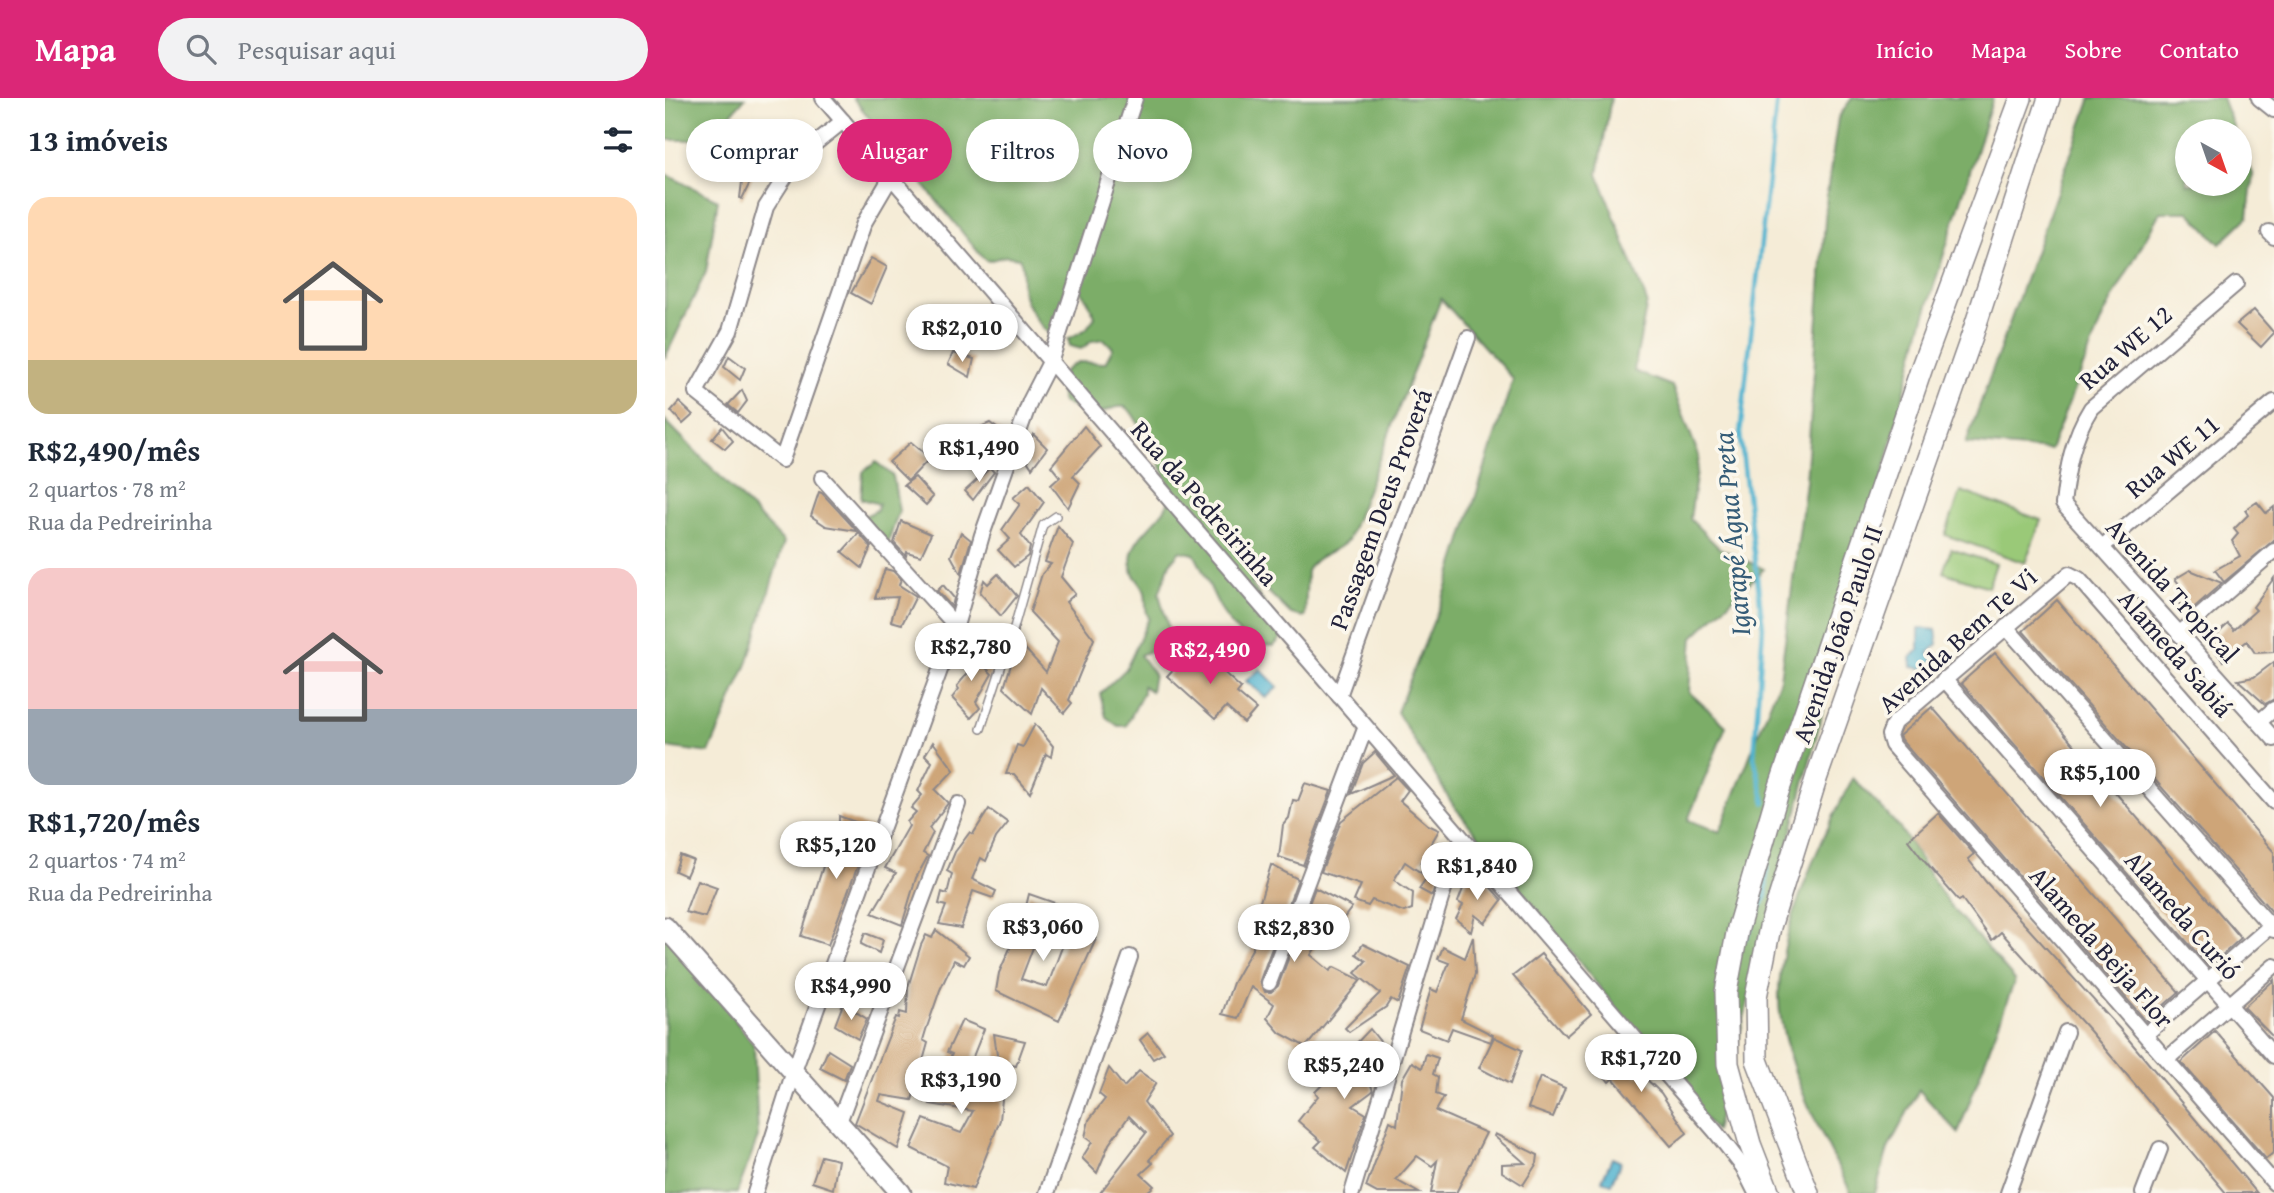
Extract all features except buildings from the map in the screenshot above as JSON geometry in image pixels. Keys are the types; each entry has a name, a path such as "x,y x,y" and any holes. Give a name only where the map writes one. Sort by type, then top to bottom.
{"main road":[{"name":"Avenida João Paulo II","path":"1769,1193 1750,1144 1728,1064 1726,992 1738,928 1777,795 1922,367 2021,98"},
{"name":"Avenida João Paulo II","path":"1808,1193 1756,1060 1756,997 1770,926 1817,776 1972,336 2049,98"}],"street":[{"name":"Rua da Pedreirinha","path":"823,98 840,119"},
{"path":"755,1193 794,1072 956,626 982,535 1030,401 1051,360 1135,98"},
{"path":"2259,98 2274,110"},
{"path":"837,125 797,158 765,207 730,331 696,393 782,460 864,223 888,182"},
{"name":"Rua da Pedreirinha","path":"895,182 1051,360 1365,729 1715,1131 1743,1167 1756,1193"},
{"name":"Rua WE 12","path":"2063,504 2064,479 2078,432 2091,408 2236,284"},
{"name":"Passagem Deus Proverá","path":"1339,696 1468,338"},
{"name":"Rua WE 11","path":"2102,547 2274,402"},
{"path":"822,478 956,626"},
{"name":"Avenida Tropical","path":"2063,504 2274,739"},
{"path":"2179,634 2274,551"},
{"name":"Avenida Bem Te Vi","path":"1892,745 1889,735 1894,723 2066,574"},
{"name":"Alameda Sabiá","path":"2066,574 2079,579 2274,802"},
{"path":"2006,627 2273,926 2145,1034"},
{"name":"Alameda Curió","path":"1944,679 2274,1056"},
{"path":"2259,722 2274,709"},
{"path":"1269,983 1365,729"},
{"name":"Alameda Beija Flor","path":"1892,745 2274,1183"},
{"path":"839,1122 958,803"},
{"path":"1352,1193 1447,878 1470,847"},
{"path":"665,927 734,1008 901,1193"},
{"path":"1047,1193 1130,957"},
{"path":"2167,1059 2274,966"},
{"path":"2008,1193 2066,1032"},
{"path":"2143,1193 2160,1149"}],"lane":[{"path":"981,729 1044,525 1056,516"}],"green space":[{"path":"665,98 745,98 727,119 686,119 686,140 665,140"},
{"path":"853,98 1611,98 1598,174 1647,302 1634,371 1672,386 1699,456 1690,519 1719,548 1764,569 1693,637 1689,692 1726,726 1688,820 1720,832 1780,679 1806,481 1827,193 1838,118 1852,98 1993,98 1921,327 1715,1131 1453,805 1397,712 1446,590 1513,379 1441,299 1348,540 1316,560 1307,571 1305,617 1291,614 1257,581 1251,583 1284,634 1274,646 1257,644 1232,626 1194,554 1180,551 1170,563 1159,594 1170,633 1162,646 1140,655 1154,674 1151,691 1143,686 1143,693 1126,726 1118,726 1106,717 1100,694 1126,669 1149,618 1145,593 1133,573 1131,558 1140,538 1163,512 1171,492 1152,448 1127,408 1118,407 1091,415 1062,402 1059,386 1064,371 1078,362 1105,363 1113,348 1104,339 1092,341 1081,349 1070,346 1068,339 1086,329 1095,317 1087,299 1074,284 1067,285 1053,328 1048,332 1039,323 1025,299 1019,258 1006,256 988,261 983,258 921,182 952,182 952,119 870,119"},
{"path":"2091,98 2222,98 2230,119 2175,119 2175,196 2250,196 2248,217 2220,244 2189,212 2160,212 2104,314 2050,450 1966,443"},
{"path":"665,174 718,200 706,272 665,358"},
{"path":"665,420 784,542 747,664 709,753 665,747"},
{"path":"876,462 893,476 899,511 887,546 863,517 877,510 879,504 861,499 863,472"},
{"path":"1961,491 2041,520 2025,563 1945,535"},
{"path":"1951,549 1996,564 1988,587 1943,572"},
{"path":"1853,778 1900,828 1948,903 2015,980 1958,1133 1919,1090 1888,1149 1875,1193 1851,1193 1820,1130 1801,1088 1786,1043 1779,992 1789,929 1800,896 1812,863"},
{"path":"665,928 754,1045 758,1137 737,1193 665,1193"}],"water":[{"path":"1919,628 1936,630 1938,644 1928,653 1934,660 1923,669 1912,667 1911,657 1919,650"},
{"path":"1260,669 1278,687 1266,698 1246,681"},
{"path":"1612,1158 1621,1162 1611,1184 1602,1180"}],"waterway":[{"name":"Igarapé Água Preta","path":"1765,803 1754,757 1763,627 1740,434 1777,98"},
{"name":"Igarapé Água Preta","path":"1746,938 1766,895 1767,860"}]}
